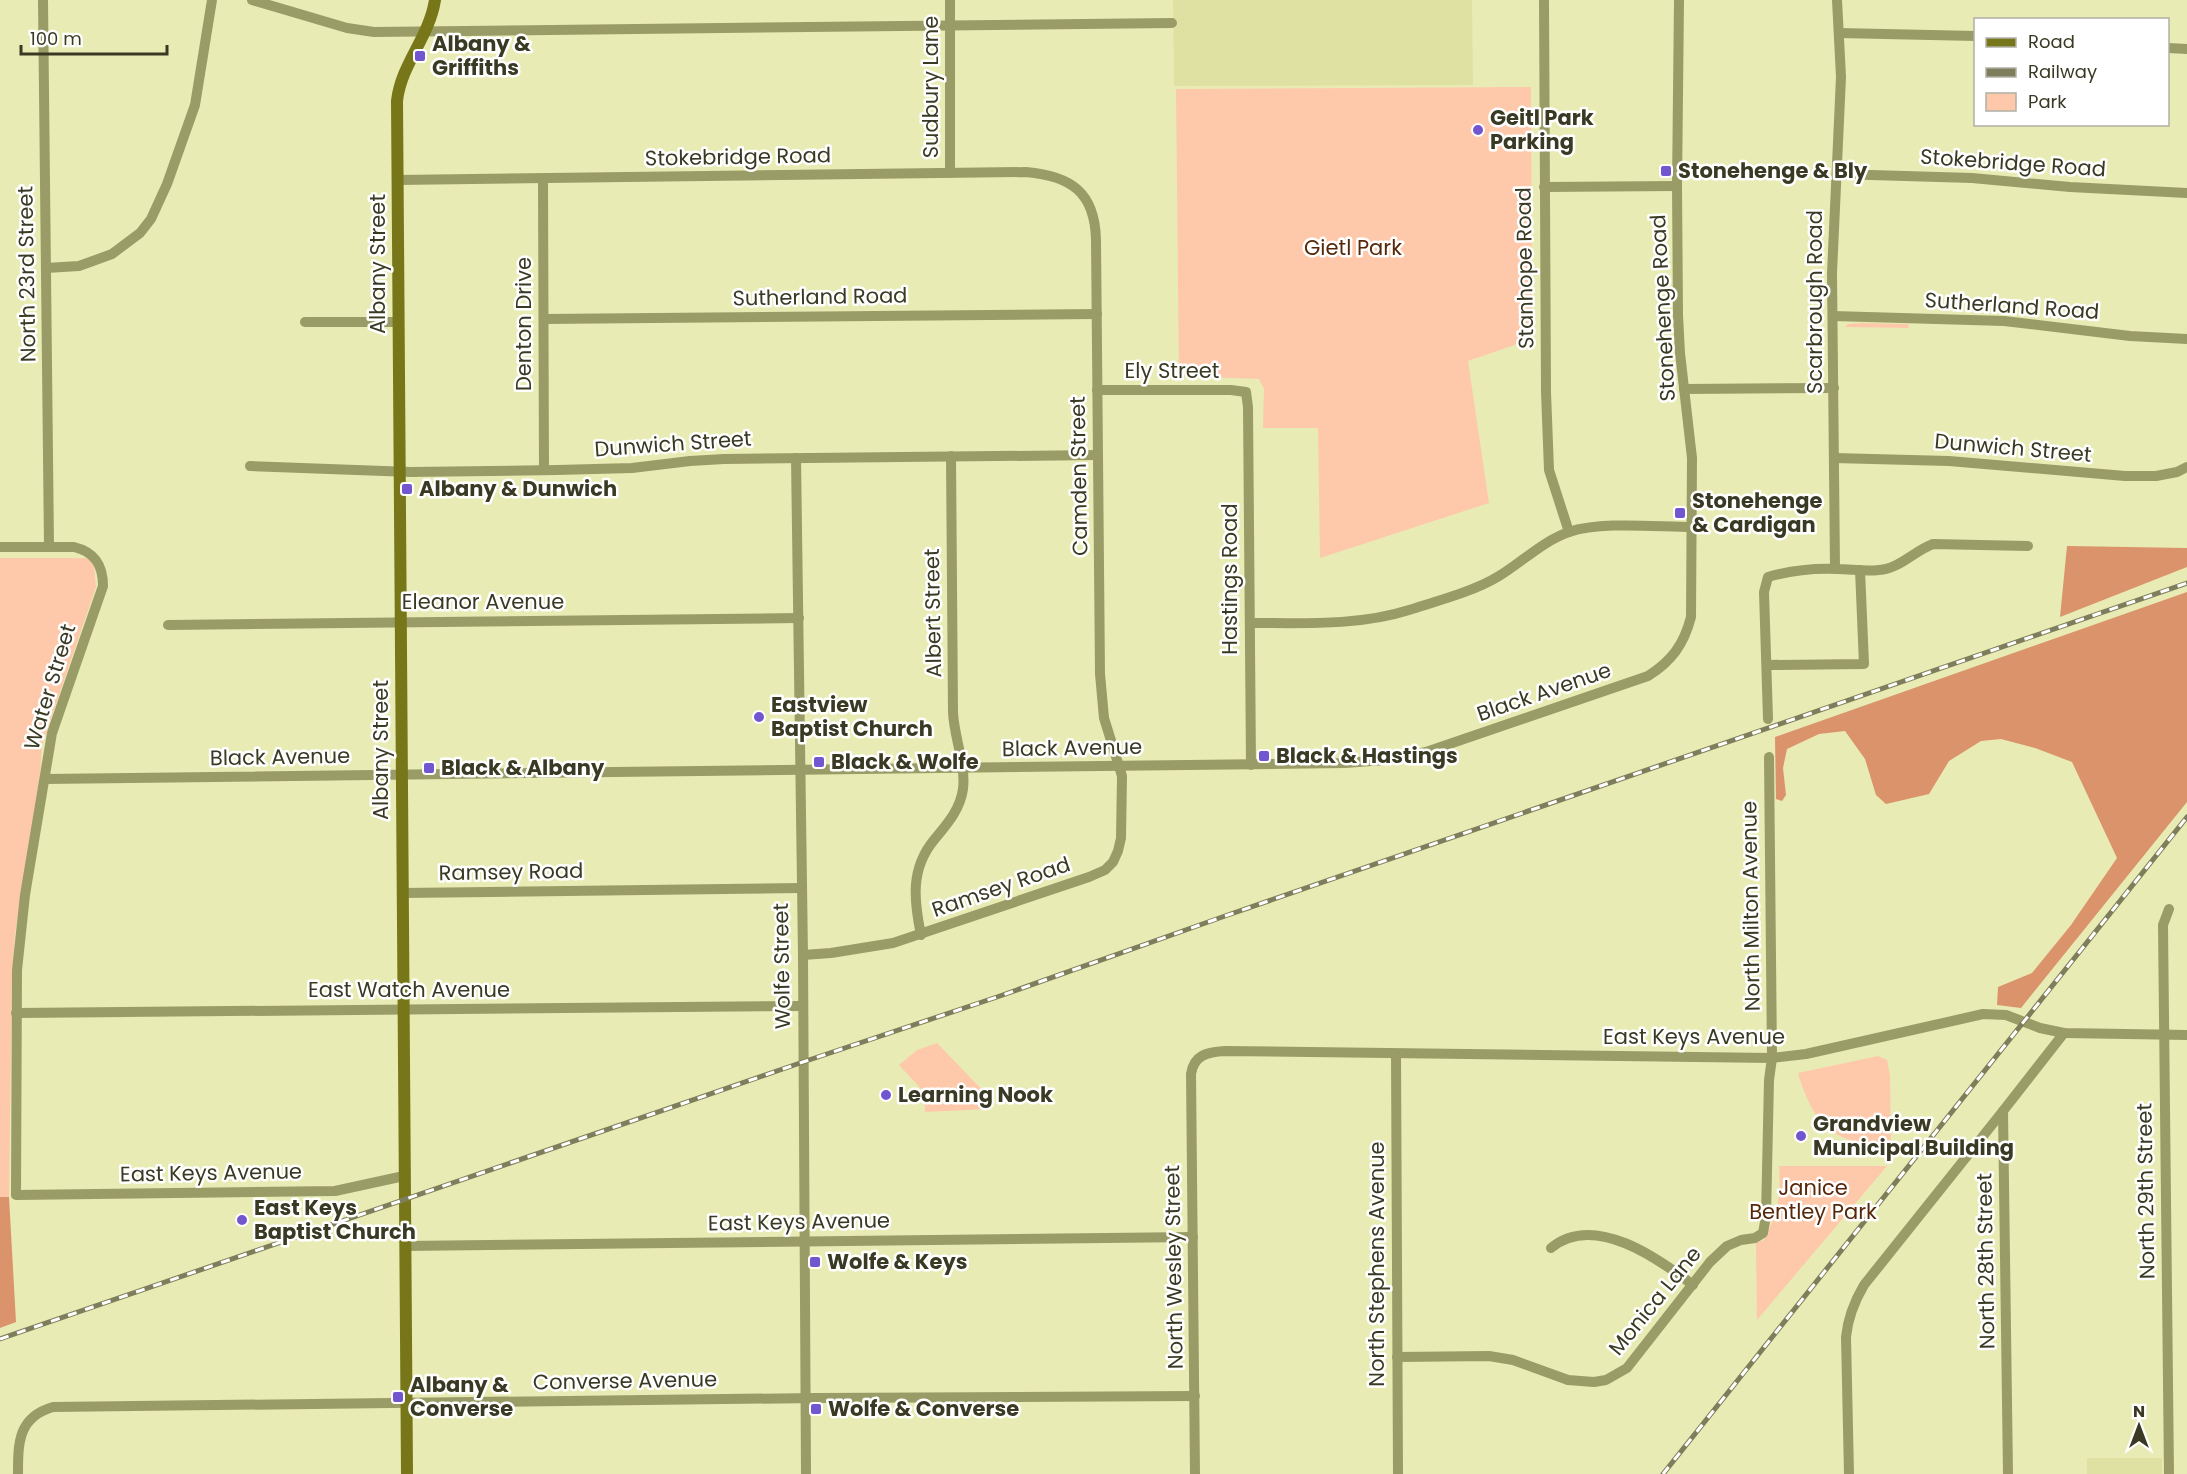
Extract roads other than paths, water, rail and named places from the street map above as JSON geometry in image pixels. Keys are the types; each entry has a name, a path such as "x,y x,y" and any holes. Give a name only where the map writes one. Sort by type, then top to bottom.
{"street":[{"name":"North 23rd Street","path":"43,0 49,547"},
{"path":"46,268 79,266 112,254 140,233 151,219 171,174 195,105 212,0"},
{"path":"252,0 360,31 1172,23"},
{"name":"Albany Street","path":"407,1474 397,101 399,85 431,20 435,0"},
{"name":"Sudbury Lane","path":"950,0 951,173"},
{"name":"Stanhope Road","path":"1544,0 1544,187 1549,470 1569,532"},
{"name":"Stonehenge Road","path":"1678,0 1678,315 1692,458 1691,617 1686,636 1679,648"},
{"name":"Scarbrough Road","path":"1835,568 1833,262 1841,77 1837,0"},
{"path":"1839,33 1974,36"},
{"path":"2169,48 2187,49"},
{"name":"Stokebridge Road","path":"397,180 1040,173 1080,185"},
{"name":"Stokebridge Road","path":"1837,174 1972,177 2070,187 2187,193"},
{"name":"Denton Drive","path":"543,179 544,470"},
{"name":"Camden Street","path":"1080,185 1096,223 1101,702 1108,735 1119,767"},
{"path":"1544,187 1677,186"},
{"name":"Sutherland Road","path":"544,319 1097,314"},
{"name":"Sutherland Road","path":"1833,316 2004,321 2130,336 2187,339"},
{"path":"305,322 398,322"},
{"path":"1684,389 1834,388"},
{"name":"Ely Street","path":"1097,390 1231,390 1246,393"},
{"name":"Hastings Road","path":"1246,393 1251,623 1251,765"},
{"name":"Dunwich Street","path":"250,466 399,472 632,468 724,459 1098,455"},
{"name":"Albert Street","path":"921,935 915,897 917,871 933,842 956,812 963,789 953,716 951,456"},
{"name":"Wolfe Street","path":"796,458 803,955 806,1474"},
{"name":"Dunwich Street","path":"1834,458 1949,461 2125,476 2156,476 2177,472 2187,467"},
{"path":"1251,623 1355,621 1381,618 1497,578 1552,540 1569,532 1600,527 1692,527"},
{"path":"1768,719 1764,592 1768,577 1835,568 1879,570 1891,568 1922,548 1933,544 2028,546"},
{"path":"0,547 49,547"},
{"name":"Water Street","path":"16,1195 17,970 25,895 52,733 103,586 100,566 95,557 86,549 49,547"},
{"path":"1768,665 1864,664 1860,570"},
{"name":"Eleanor Avenue","path":"168,625 798,618"},
{"name":"Black Avenue","path":"45,779 1119,767 1345,763 1384,760 1426,752 1648,676 1670,660 1679,648"},
{"name":"North Milton Avenue","path":"1763,1233 1766,1216 1769,1080 1772,1058 1769,757"},
{"name":"Ramsey Road","path":"803,955 861,950 921,935 1105,870 1113,862 1121,838 1122,779 1119,767"},
{"name":"Ramsey Road","path":"402,892 801,888"},
{"name":"North 29th Street","path":"2169,909 2163,925 2169,1474"},
{"name":"East Watch Avenue","path":"16,1013 803,1006"},
{"name":"East Keys Avenue","path":"1195,1060 1205,1053 1215,1051 1772,1058 1806,1054 1983,1014 2006,1015 2040,1028 2064,1033 2187,1035"},
{"path":"1849,1474 1846,1337 1847,1323 1854,1303 1864,1285 2064,1033"},
{"name":"North Stephens Avenue","path":"1396,1054 1398,1474"},
{"name":"North Wesley Street","path":"1195,1060 1191,1074 1195,1474"},
{"name":"North 28th Street","path":"2003,1111 2008,1474"},
{"name":"East Keys Avenue","path":"16,1195 335,1191 404,1176"},
{"name":"Monica Lane","path":"1397,1357 1489,1356 1513,1360 1568,1380 1594,1382 1606,1380 1627,1368 1710,1262 1727,1246 1741,1240 1755,1238 1763,1233"},
{"path":"1551,1248 1560,1240 1577,1237 1590,1236 1622,1241 1655,1257 1693,1285"},
{"name":"East Keys Avenue","path":"405,1246 1193,1237"},
{"name":"Converse Avenue","path":"18,1474 19,1440 26,1424 35,1415 53,1407 1195,1396"}],"railway":[{"path":"0,1339 997,997 2187,583"},
{"path":"1663,1474 2187,817"}],"place":[{"name":"Albany & Griffiths","path":"420,56"},
{"name":"Geitl Park Parking","path":"1478,130"},
{"name":"Stonehenge & Bly","path":"1666,171"},
{"name":"Albany & Dunwich","path":"407,489"},
{"name":"Stonehenge & Cardigan","path":"1680,513"},
{"name":"Eastview Baptist Church","path":"759,717"},
{"name":"Black & Hastings","path":"1264,756"},
{"name":"Black & Wolfe","path":"819,762"},
{"name":"Black & Albany","path":"429,768"},
{"name":"Learning Nook","path":"886,1095"},
{"name":"Grandview Municipal Building","path":"1801,1136"},
{"name":"East Keys Baptist Church","path":"242,1220"},
{"name":"Wolfe & Keys","path":"815,1262"},
{"name":"Albany & Converse","path":"398,1397"},
{"name":"Wolfe & Converse","path":"816,1409"}],"park label":[{"name":"Gietl Park","path":"1353,248"},
{"name":"Janice Bentley Park","path":"1813,1200"}]}
